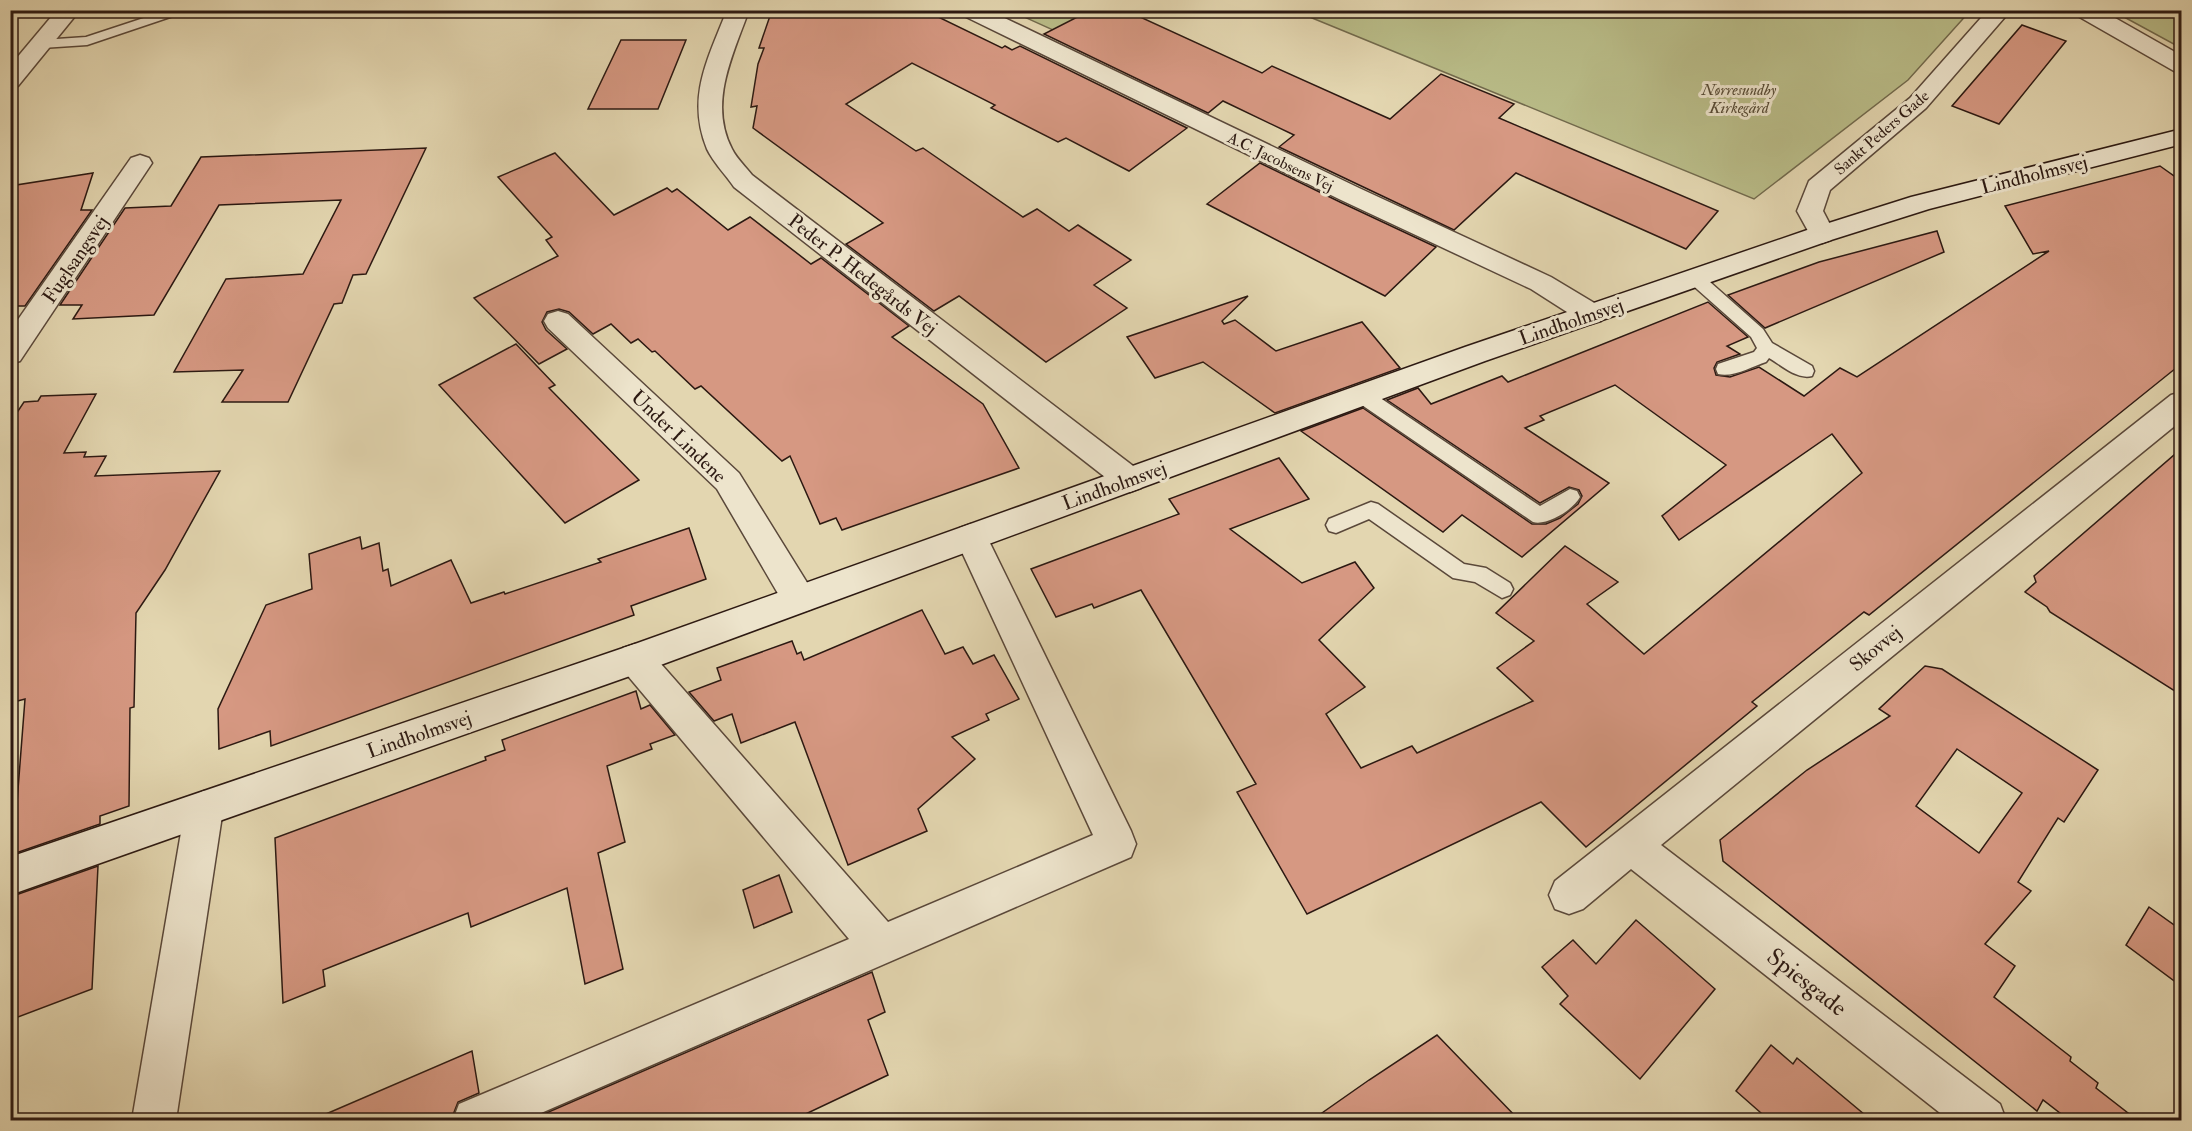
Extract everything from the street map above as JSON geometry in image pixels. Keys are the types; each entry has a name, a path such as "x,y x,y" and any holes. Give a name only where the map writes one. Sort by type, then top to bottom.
{"street":[{"path":"10,81 69,10"},
{"name":"Peder P. Hedegårds Vej","path":"738,10 712,77 709,112 720,150 743,181 1130,480"},
{"name":"A.C. Jacobsens Vej","path":"970,10 1541,283 1591,314"},
{"name":"Sankt Peders Gade","path":"1822,234 1810,211 1818,188 1918,103 2000,10"},
{"path":"2084,10 2181,66"},
{"name":"Lindholmsvej","path":"10,876 635,659 1591,314 1822,234 1920,203 2181,136"},
{"name":"Fuglsangsvej","path":"10,354 140,163"},
{"name":"Under Lindene","path":"558,321 728,481 799,599"},
{"name":"Skovvej","path":"1569,895 2181,403"},
{"path":"475,1120 1117,844 970,537"},
{"path":"635,659 881,945"},
{"path":"154,1120 204,809"},
{"name":"Spiesgade","path":"1630,845 1984,1120"}],"lane":[{"path":"42,44 87,41 184,10"},
{"path":"1695,278 1757,333 1766,348 1805,371"},
{"path":"1725,369 1760,357 1766,348"},
{"path":"1363,396 1540,516 1570,497"},
{"path":"1336,525 1371,510 1460,572 1479,574 1502,589"}],"green space":[{"path":"1011,11 1132,11 1075,40"},
{"name":"Nørresundby Kirkegård","path":"1295,11 1970,11 1908,80 1754,199"},
{"path":"2113,11 2181,11 2181,48"}],"building":[{"path":"772,10 924,10 1002,48 1005,46 1012,50 1020,46 1187,128 1129,171 1066,138 1058,142 991,108 995,105 912,63 846,104 916,151 923,148 1023,217 1037,209 1069,231 1078,225 1131,260 1094,285 1127,308 1046,362 959,296 934,311 846,244 883,223 753,128 757,106 751,107 758,64 764,48 759,48"},
{"path":"1091,10 1125,10 1262,73 1272,66 1390,119 1441,74 1514,104 1499,118 1718,211 1686,249 1516,173 1454,230 1279,147 1294,135 1223,101 1208,113 1044,34"},
{"path":"2022,25 2066,41 1999,124 1952,106"},
{"path":"621,40 686,40 658,109 588,109"},
{"path":"426,148 366,274 353,275 342,303 334,304 288,402 222,402 243,370 174,372 226,279 303,274 341,200 219,205 154,315 73,319 82,305 60,305 125,208 171,206 201,157"},
{"path":"555,153 614,215 667,188 672,192 677,189 728,230 750,217 811,264 821,258 909,326 892,337 983,404 1019,468 842,530 836,518 820,524 790,456 782,461 701,386 695,389 655,351 652,352 638,339 631,343 611,324 593,334 569,312 559,309 547,312 542,322 546,330 567,349 539,364 474,298 558,256 546,240 552,237 498,177"},
{"path":"1260,163 1436,247 1385,296 1207,204"},
{"path":"2160,166 2181,181 2181,364 1869,615 1864,612 1752,702 1757,706 1586,847 1541,802 1307,914 1237,792 1256,784 1141,590 1094,608 1092,604 1056,617 1031,569 1179,514 1169,499 1279,458 1309,499 1230,529 1302,583 1355,562 1374,588 1319,640 1365,687 1326,714 1361,768 1412,746 1417,753 1533,701 1497,668 1534,641 1496,613 1565,546 1618,582 1587,604 1644,654 1862,473 1832,434 1679,540 1662,516 1726,465 1615,385 1540,416 1544,420 1525,428 1609,483 1522,557 1462,515 1443,532 1301,431 1363,408 1532,524 1546,524 1560,518 1578,504 1582,496 1579,490 1569,487 1540,503 1387,400 1418,388 1431,404 1502,376 1508,382 1708,302 1748,337 1727,346 1740,354 1717,362 1714,368 1716,375 1730,377 1759,367 1804,396 1840,368 1857,377 2049,251 2033,254 2005,206"},
{"path":"93,173 81,210 92,210 25,306 10,306 10,186"},
{"path":"1937,231 1944,252 1765,328 1728,295 1819,262"},
{"path":"1248,296 1222,321 1224,324 1235,320 1276,351 1362,322 1400,368 1275,413 1203,362 1155,378 1127,337"},
{"path":"516,344 555,385 549,388 639,480 565,523 439,385"},
{"path":"96,394 64,453 86,452 84,457 106,456 95,476 220,471 165,570 136,613 134,707 130,708 129,806 100,816 100,824 13,854 25,699 10,703 10,423 24,402 38,401 41,396"},
{"path":"2181,449 2181,695 2050,612 2047,607 2025,592 2036,582 2034,576"},
{"path":"689,528 706,579 631,606 634,615 271,746 270,731 219,749 218,709 266,605 312,589 309,554 360,537 362,549 379,543 383,571 388,569 391,586 451,560 471,603 601,562 598,559"},
{"path":"922,610 945,654 963,647 973,664 994,655 1019,699 986,714 989,720 952,737 975,759 918,809 927,831 848,865 795,722 741,743 732,714 714,721 689,692 721,680 717,668 792,641 797,654 801,652 804,660"},
{"path":"1925,666 1942,669 2098,770 2064,822 2058,818 2018,882 2031,891 1985,944 2015,966 1994,997 2071,1057 2070,1061 2098,1083 2096,1088 2137,1120 2069,1120 2043,1100 2037,1111 1723,861 1720,840 1807,770 1890,716 1879,709","holes":["1957,749 2022,793 1979,853 1916,806"]},
{"path":"636,691 641,709 650,705 675,735 650,744 652,749 607,766 625,842 598,853 623,969 585,984 567,888 471,927 468,913 323,970 325,986 283,1003 275,838 486,760 485,757 505,750 502,740"},
{"path":"98,866 92,989 10,1020 10,897"},
{"path":"779,875 792,912 754,928 743,890"},
{"path":"2149,907 2181,930 2181,986 2126,945"},
{"path":"1636,920 1715,989 1640,1079 1560,1004 1568,996 1542,967 1573,940 1596,964"},
{"path":"872,972 885,1012 868,1020 888,1075 793,1120 530,1120"},
{"path":"1437,1035 1519,1120 1312,1120 1369,1080"},
{"path":"1771,1045 1793,1064 1797,1058 1871,1120 1769,1120 1736,1091"},
{"path":"472,1051 479,1093 458,1102 451,1120 312,1120"}]}
